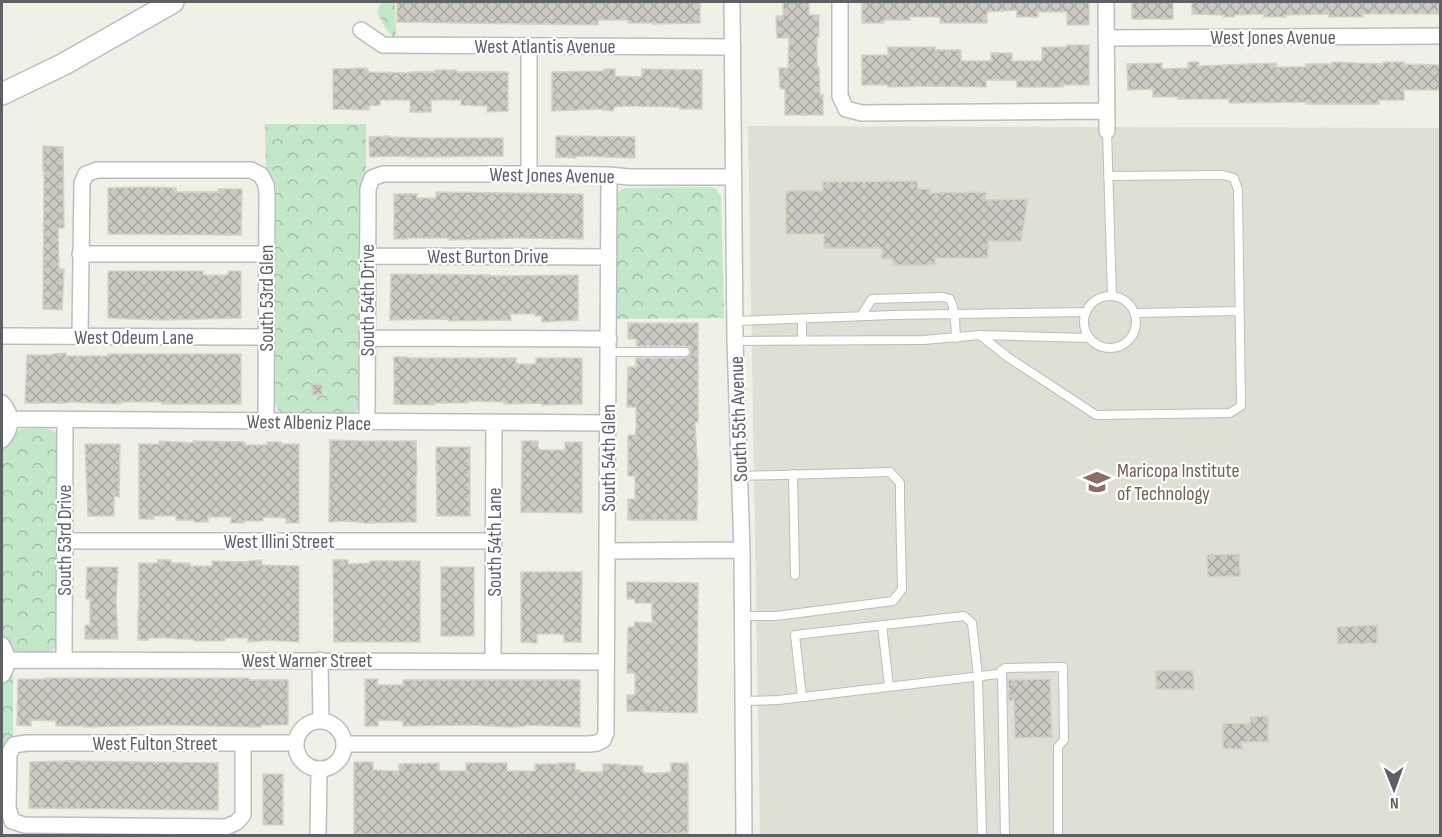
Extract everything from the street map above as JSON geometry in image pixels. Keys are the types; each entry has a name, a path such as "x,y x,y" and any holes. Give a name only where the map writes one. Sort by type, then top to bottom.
{"main road":[{"path":"2,94 64,64 173,2"}],"street":[{"name":"South 55th Avenue","path":"732,2 735,341 742,550 744,836"},
{"path":"840,2 840,96 846,109 862,113 1106,111"},
{"path":"1106,2 1107,131"},
{"name":"West Atlantis Avenue","path":"361,30 383,45 733,47"},
{"name":"West Jones Avenue","path":"1106,38 1440,36"},
{"path":"529,46 529,174"},
{"name":"South 53rd Glen","path":"80,254 82,183 86,174 97,170 251,170 261,175 267,194 266,422"},
{"name":"West Jones Avenue","path":"372,178 383,174 734,177"},
{"name":"South 54th Glen","path":"344,744 589,744 603,740 606,727 609,175"},
{"name":"South 54th Drive","path":"367,422 368,189 372,178"},
{"path":"80,337 80,254 266,254"},
{"name":"West Burton Drive","path":"367,256 609,256"},
{"name":"West Odeum Lane","path":"2,336 266,337"},
{"path":"368,338 608,346"},
{"path":"2,403 10,419 10,427 2,440"},
{"name":"West Albeniz Place","path":"10,419 608,423"},
{"name":"South 53rd Drive","path":"64,660 65,420"},
{"name":"South 54th Lane","path":"493,661 494,423"},
{"name":"West Illini Street","path":"64,541 494,540"},
{"path":"607,551 742,550"},
{"path":"2,645 6,651 7,660 2,675"},
{"name":"West Warner Street","path":"7,660 606,662"},
{"path":"320,660 321,721"},
{"path":"321,721 339,730 344,750 335,763 319,769 306,764 300,758 296,743 298,736 307,725 321,721"},
{"name":"West Fulton Street","path":"243,743 243,815 237,822 226,827 24,825 12,821 8,808 9,754 14,745 26,743 243,743 296,743"},
{"path":"318,836 319,769"}],"lane":[{"path":"1107,131 1112,296"},
{"path":"980,335 1009,358 1096,415 1230,413 1241,406 1238,190 1234,178 1223,175 1108,176"},
{"path":"1106,296 1112,296 1123,300 1130,306 1135,313 1136,321 1131,337 1126,342 1110,348 1102,347 1089,338 1084,321 1090,304 1106,296"},
{"path":"861,316 873,299 943,297 950,299 953,304 956,338"},
{"path":"1135,313 1239,311"},
{"path":"735,321 1086,312"},
{"path":"802,319 802,340"},
{"path":"735,341 924,340 980,335 1089,338"},
{"path":"608,346 685,352"},
{"path":"740,476 890,472 900,483 902,590 892,601 776,616 742,616"},
{"path":"793,474 795,575"},
{"path":"802,697 795,635 964,616 972,623 978,676 982,836"},
{"path":"882,625 889,687"},
{"path":"743,701 778,700 998,674 1005,668 1063,667 1064,740 1058,747 1058,836"},
{"path":"1002,670 1005,836"}],"shaded area":[{"name":"Maricopa Institute of Technology","path":"748,126 1440,128 1440,835 760,835"}],"green space":[{"path":"381,2 395,2 396,38 387,31 377,13"},
{"path":"265,124 366,124 366,178 361,188 360,198 360,405 357,411 350,415 283,414 275,403 276,188 266,170"},
{"path":"710,187 716,189 721,197 724,318 616,319 616,196 620,190"},
{"path":"22,429 46,429 58,435 57,646 48,652 19,652 12,650 2,639 2,445 15,432"},
{"path":"13,670 13,740 2,751 2,682"}],"building":[{"path":"397,2 700,2 700,23 628,23 628,20 598,20 598,25 397,22"},
{"path":"783,2 809,2 809,15 819,15 817,67 819,67 820,95 823,95 823,115 785,115 785,89 780,89 779,68 788,68 789,38 777,38 776,16 783,16"},
{"path":"862,2 1089,2 1089,25 1067,25 1067,12 1038,12 1038,17 1017,17 1017,10 987,12 987,23 940,23 940,17 910,17 910,20 862,23"},
{"path":"1132,2 1173,2 1173,19 1132,19"},
{"path":"1192,2 1439,2 1439,14 1362,14 1363,17 1329,17 1329,14 1264,17 1264,14 1224,17 1224,15 1192,14"},
{"path":"1067,45 1089,45 1089,85 1017,87 1017,80 986,80 986,87 862,85 862,55 888,55 888,47 935,47 935,50 961,50 961,61 991,61 991,53 1012,53 1012,61 1042,61 1042,47 1067,47"},
{"path":"1188,62 1199,62 1199,66 1276,63 1276,67 1306,67 1306,64 1332,64 1332,62 1383,64 1383,62 1404,62 1404,64 1440,65 1440,90 1404,90 1404,100 1379,100 1379,104 1306,104 1306,102 1229,103 1229,99 1178,99 1178,97 1153,97 1153,89 1128,90 1127,64 1162,63 1162,69 1188,68"},
{"path":"368,68 368,72 410,73 456,70 456,72 508,72 508,111 487,112 487,106 461,105 461,100 431,100 431,112 410,112 410,100 380,100 380,105 369,106 369,110 333,109 333,69"},
{"path":"604,69 615,69 615,76 642,77 642,69 702,70 702,109 624,106 614,107 613,111 603,109 552,111 552,72 603,71"},
{"path":"556,136 635,137 635,158 556,157"},
{"path":"369,137 503,138 503,156 370,157"},
{"path":"43,146 63,147 64,228 58,228 59,269 64,269 62,310 43,309"},
{"path":"917,181 918,189 930,189 930,193 986,192 986,200 1028,199 1021,241 988,241 988,258 935,258 935,265 893,265 893,259 882,259 882,248 824,248 824,234 786,234 786,191 823,191 823,182"},
{"path":"108,188 176,188 176,192 218,192 218,189 242,189 241,235 108,234"},
{"path":"436,192 583,194 583,239 394,239 394,194 417,194 417,198 436,198"},
{"path":"108,271 203,271 203,275 228,275 228,271 241,271 241,318 162,320 108,318"},
{"path":"391,274 578,275 578,320 542,322 542,316 535,316 535,314 510,314 511,320 390,320"},
{"path":"628,323 698,323 698,422 695,422 698,458 697,520 628,520 628,499 635,499 635,476 628,476 628,435 635,435 636,407 627,407 628,367 636,367 636,358 685,358 690,355 691,351 685,346 637,346 636,339 628,339"},
{"path":"66,353 66,356 241,354 241,404 25,403 27,355"},
{"path":"394,357 516,358 516,364 536,364 536,358 582,358 582,404 504,404 504,402 468,401 468,403 434,403 434,405 394,404"},
{"path":"312,384 322,384 322,395 312,395"},
{"path":"330,440 416,441 416,522 329,522"},
{"path":"159,441 245,442 245,445 267,445 267,442 299,444 299,523 286,523 286,518 263,517 263,521 244,521 244,523 231,523 231,517 208,517 208,522 176,520 176,516 153,516 154,519 139,519 139,444 159,444"},
{"path":"522,441 538,441 538,449 543,450 565,450 565,442 582,442 582,513 521,512"},
{"path":"85,444 120,444 119,497 114,496 114,516 88,516"},
{"path":"436,447 470,447 470,516 437,516"},
{"path":"1239,554 1240,576 1208,577 1207,555"},
{"path":"158,560 190,563 190,566 212,566 212,561 262,560 262,565 299,566 299,642 262,640 248,642 248,638 225,638 225,641 194,641 194,639 175,638 138,640 139,563 158,563"},
{"path":"333,560 348,560 348,564 370,563 370,561 420,561 420,642 334,642"},
{"path":"87,567 118,567 116,603 118,639 85,639 85,625 90,625 90,599 86,599"},
{"path":"441,567 474,567 474,636 441,636"},
{"path":"521,572 582,572 581,642 564,642 564,635 559,634 537,634 537,643 521,642"},
{"path":"627,582 698,583 697,713 627,711 627,695 635,695 635,673 627,673 628,627 634,627 635,622 652,623 652,603 635,603 635,599 627,599"},
{"path":"1377,625 1377,643 1338,644 1337,627"},
{"path":"1156,671 1193,671 1194,689 1156,689"},
{"path":"18,679 288,680 288,725 84,727 56,726 56,721 31,720 31,726 17,725"},
{"path":"365,679 378,679 377,685 403,685 403,680 580,680 580,727 403,726 403,721 378,720 378,726 365,726"},
{"path":"1050,679 1052,737 1015,738 1014,700 1009,701 1008,680"},
{"path":"1268,716 1268,742 1242,742 1242,749 1223,748 1223,723 1250,724 1250,717"},
{"path":"30,762 218,763 218,810 29,808"},
{"path":"354,762 373,762 373,770 393,771 399,771 399,764 439,763 439,771 466,771 466,763 507,763 507,771 535,771 535,764 575,763 575,770 580,770 580,772 603,772 603,764 619,764 643,766 643,773 671,772 671,763 688,763 688,833 626,835 354,834"},
{"path":"263,774 283,774 283,825 263,825"}],"place":[{"name":"Maricopa Institute of Technology","path":"1097,482"}]}
